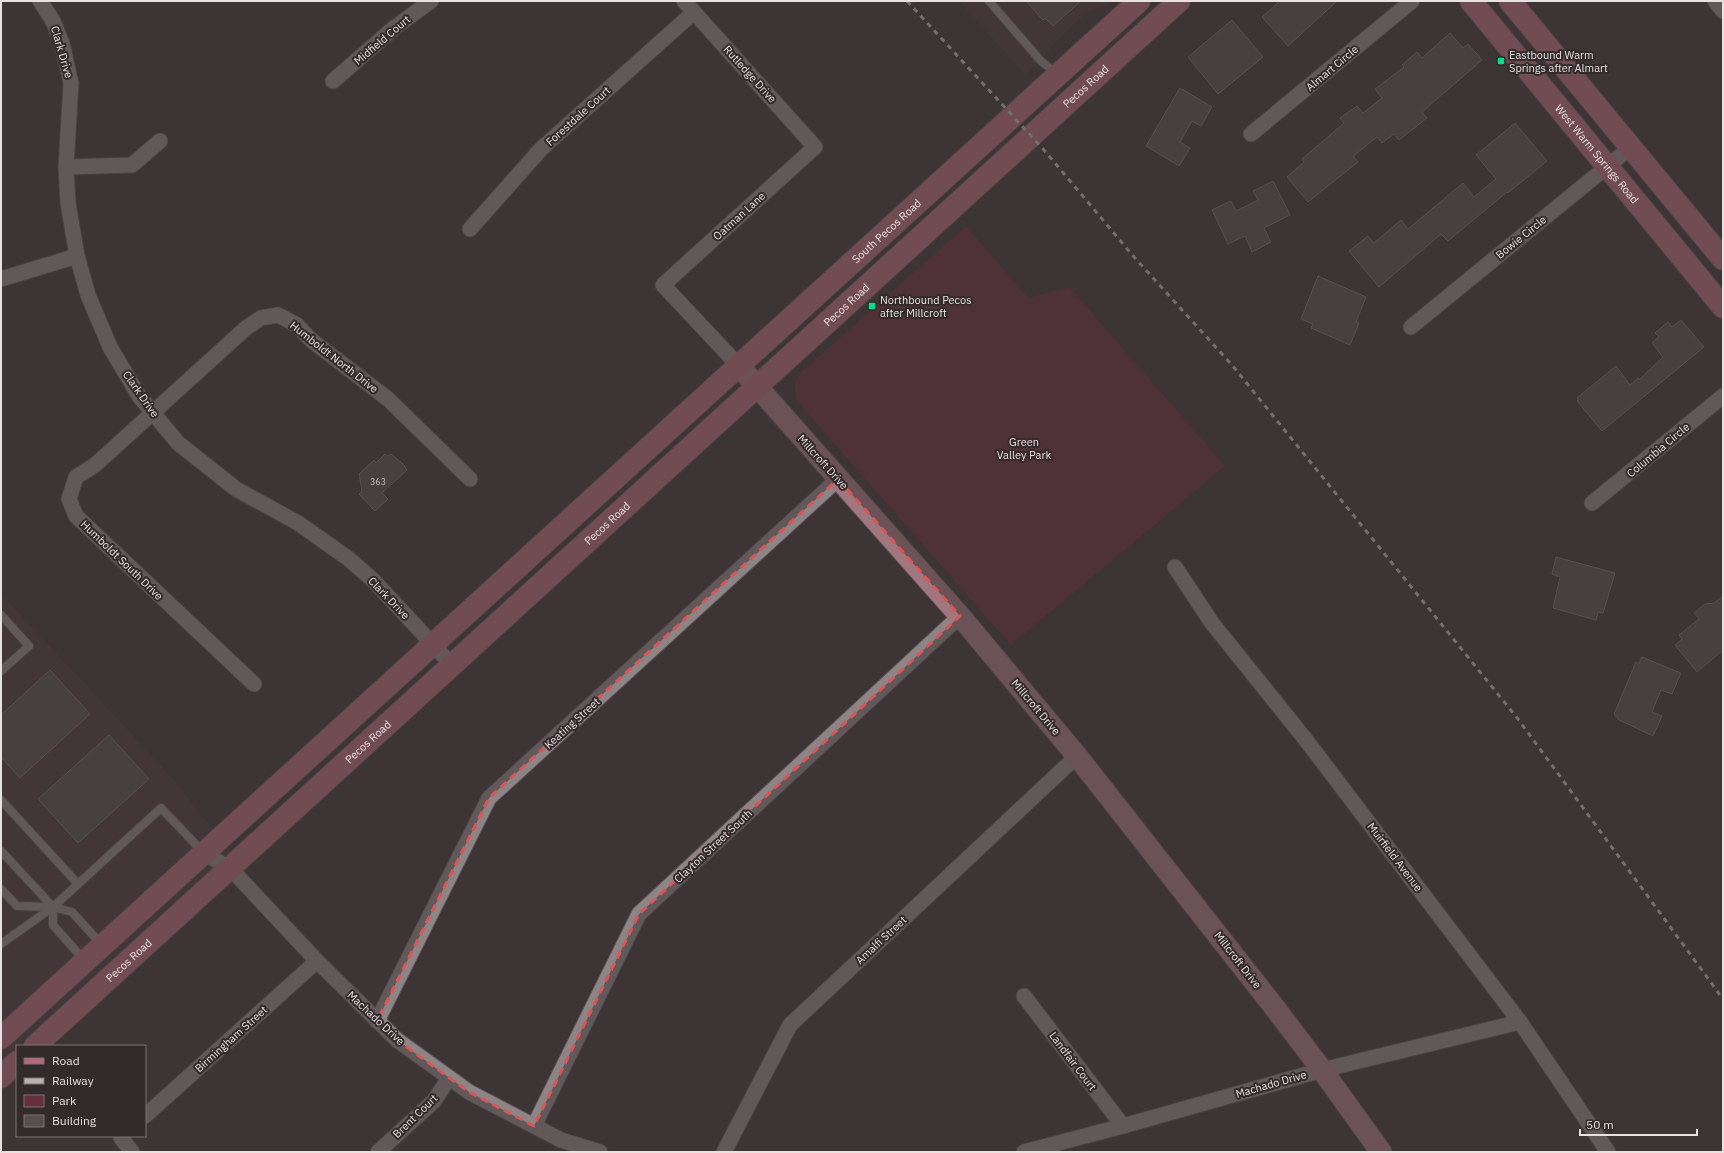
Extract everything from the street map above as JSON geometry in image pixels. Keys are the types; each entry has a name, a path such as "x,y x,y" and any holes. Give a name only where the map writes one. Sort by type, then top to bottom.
{"main road":[{"name":"South Pecos Road","path":"434,644 1139,1"},
{"name":"Pecos Road","path":"36,1045 1179,1"},
{"name":"West Warm Springs Road","path":"1471,1 1606,167 1723,307"},
{"path":"1510,1 1723,259"},
{"path":"1,1038 434,644"},
{"path":"1,1077 16,1063"}],"street":[{"name":"Clark Drive","path":"40,1 53,21 62,44 71,84 66,168 68,203 77,256 88,295 110,347 139,396 178,443 236,489 298,523 349,559 374,581 452,665"},
{"name":"Midfield Court","path":"333,81 394,28 431,1"},
{"name":"Almart Circle","path":"1251,134 1412,1"},
{"path":"1715,1 1723,10"},
{"name":"Rutledge Drive","path":"689,6 815,146"},
{"name":"Forestdale Court","path":"470,229 541,149 689,6"},
{"path":"66,168 132,165 160,141"},
{"name":"Oatman Lane","path":"663,285 815,146"},
{"name":"Bowie Circle","path":"1411,327 1631,147"},
{"path":"1,279 77,256"},
{"name":"Millcroft Drive","path":"663,285 739,366 960,616 1077,756 1202,913 1322,1070 1381,1152"},
{"name":"Humboldt North Drive","path":"153,413 246,328 261,318 278,315 297,325 311,340 388,400 470,479"},
{"name":"Columbia Circle","path":"1592,503 1626,477 1723,396"},
{"name":"Humboldt South Drive","path":"153,413 95,465 76,477 69,500 76,516 254,684"},
{"name":"Keating Street","path":"377,1021 489,798 838,479"},
{"name":"Muirfield Avenue","path":"1175,566 1212,623 1306,740 1520,1022 1608,1152"},
{"name":"Clayton Street South","path":"534,1126 639,914 960,616"},
{"name":"Amalfi Street","path":"724,1152 790,1025 1077,756"},
{"name":"Machado Drive","path":"203,853 230,868 317,961 397,1040 469,1092 561,1140 600,1152"},
{"name":"Birmingham Street","path":"146,1115 317,961"},
{"name":"Landfair Court","path":"1024,996 1123,1126"},
{"name":"Machado Drive","path":"1024,1152 1322,1070 1520,1022"},
{"name":"Brent Court","path":"378,1152 434,1101 449,1078"},
{"path":"122,1137 132,1152"}],"lane":[{"path":"989,1 1040,60 1058,75"},
{"path":"1,615 29,646 1,672"},
{"path":"1,800 78,884"},
{"path":"1,944 53,907 161,808 203,853"},
{"path":"1,851 53,907 53,925 86,961"},
{"path":"1,889 17,906 53,907 72,912 103,946"}],"highlighted area":[{"path":"838,479 960,616 639,914 534,1126 469,1092 397,1040 377,1021 489,798"}],"shaded area":[{"path":"959,1 1111,1 1107,5 1085,14 1063,34 1026,76"},
{"path":"1,594 166,771 232,853 20,1045 16,1045 16,1049 1,1062"}],"green space":[{"name":"Green Valley Park","path":"966,226 1028,298 1069,287 1225,466 1011,645 809,415 798,401 795,392 796,381 799,374"}],"building":[{"path":"1026,1 1081,1 1053,26 1045,18 1043,20"},
{"path":"1280,1 1337,1 1288,46 1262,17"},
{"path":"1232,20 1263,57 1218,94 1188,57"},
{"path":"1450,33 1463,48 1468,44 1482,60 1422,112 1427,118 1399,140 1394,134 1382,143 1377,137 1353,156 1358,162 1308,202 1287,177 1304,162 1302,159 1344,123 1340,118 1357,106 1363,113 1382,98 1375,89 1404,67 1402,65 1417,52 1422,58"},
{"path":"1180,88 1212,107 1201,126 1192,121 1180,142 1190,148 1179,166 1146,146"},
{"path":"1515,123 1547,161 1448,241 1441,234 1379,287 1349,251 1368,236 1374,243 1401,220 1408,229 1463,183 1474,197 1496,179 1476,155"},
{"path":"1273,181 1290,215 1264,228 1271,242 1252,252 1245,236 1228,244 1212,210 1231,201 1236,211 1258,200 1253,191"},
{"path":"1318,276 1366,297 1356,322 1359,323 1350,345 1311,328 1313,324 1301,319"},
{"path":"1681,320 1704,347 1602,431 1577,401 1577,398 1616,366 1630,385 1638,378 1639,380 1663,357 1652,343 1659,337 1655,333 1668,322 1672,327"},
{"path":"385,454 387,456 391,454 403,464 407,470 382,493 388,499 375,511 359,494 362,491 359,474 374,460 376,463"},
{"path":"1556,557 1615,573 1603,613 1598,612 1596,620 1553,608 1560,577 1552,574"},
{"path":"1723,596 1723,650 1697,672 1675,645 1682,639 1679,635 1699,619 1694,613 1705,604 1714,603"},
{"path":"1642,657 1681,673 1672,694 1661,690 1652,712 1662,716 1653,736 1619,720 1614,714 1636,662 1639,664"},
{"path":"50,670 90,714 20,778 1,757 1,715"},
{"path":"109,735 149,779 78,843 38,799"}],"railway":[{"path":"907,1 1044,150 1134,257 1232,365 1518,719 1723,999"}],"place":[{"name":"Eastbound Warm Springs after Almart","path":"1501,61"},
{"name":"Northbound Pecos after Millcroft","path":"872,306"}]}
